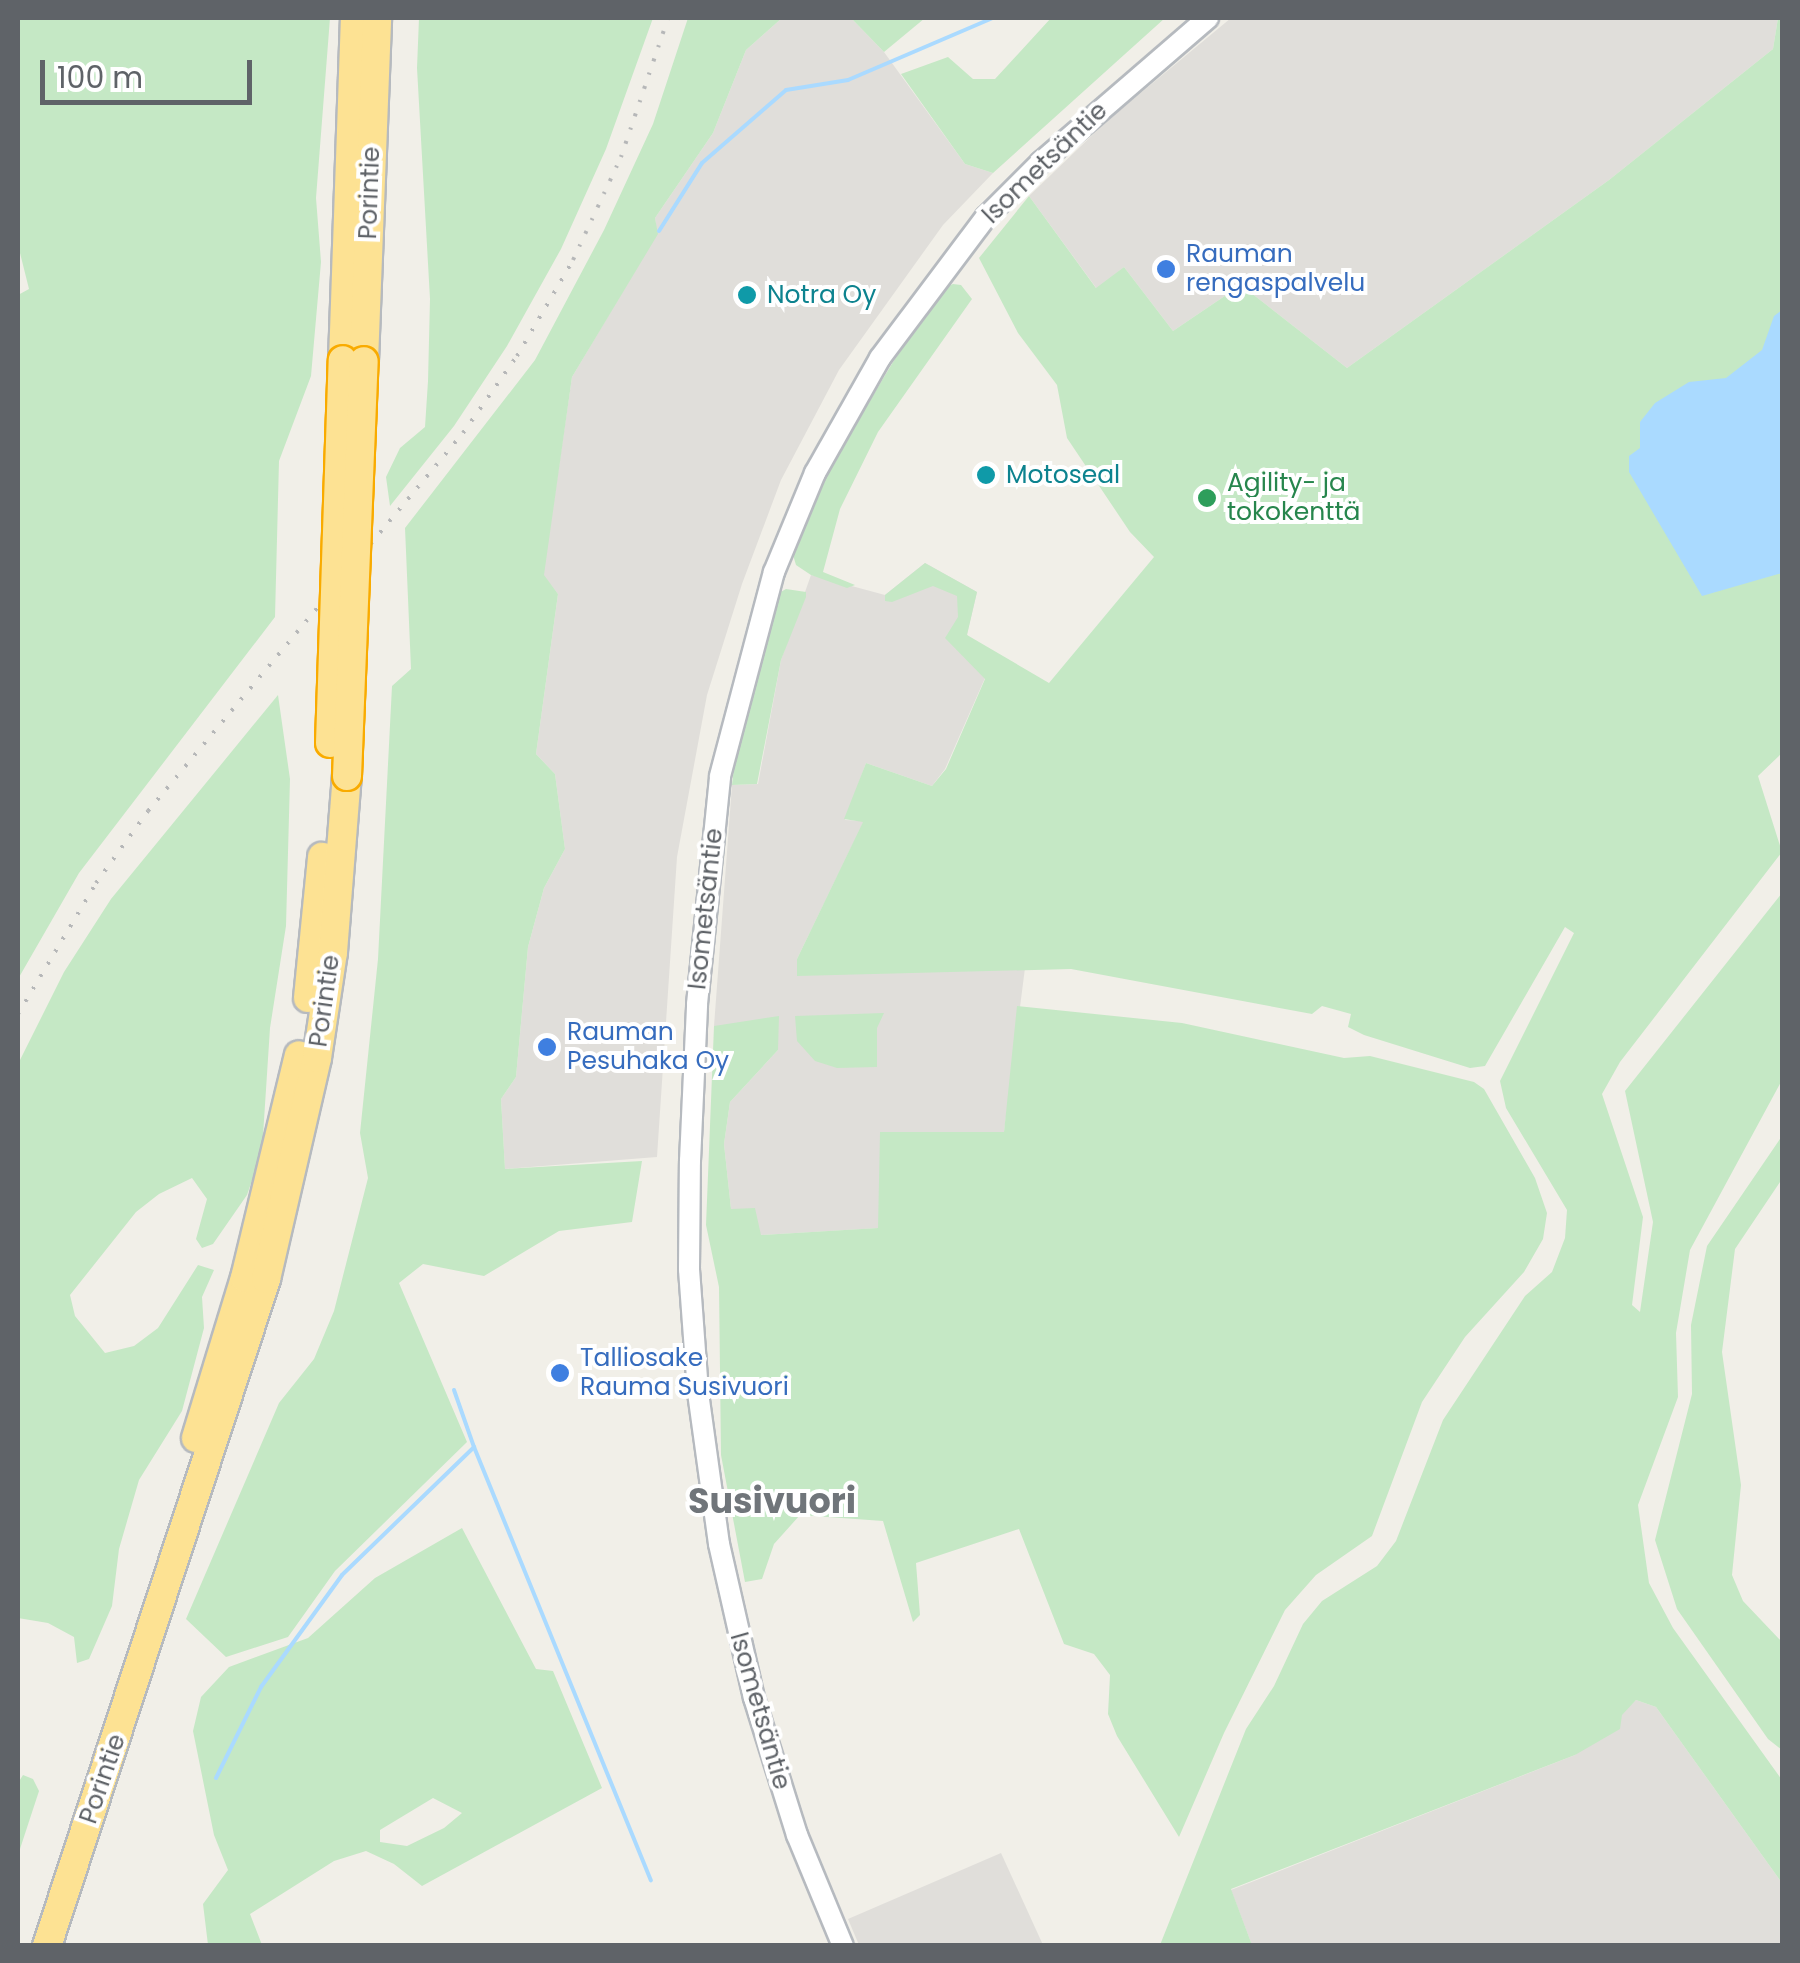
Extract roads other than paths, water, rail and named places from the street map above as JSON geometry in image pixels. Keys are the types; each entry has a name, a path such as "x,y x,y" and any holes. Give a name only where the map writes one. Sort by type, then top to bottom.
{"highway":[{"name":"Porintie","path":"47,1946 266,1278 318,1058 333,952 353,360 355,18"},
{"name":"Porintie","path":"353,360 377,18"},
{"name":"Porintie","path":"32,1946 205,1410 272,1178 306,1008 338,776"}],"main road":[{"name":"Isometsäntie","path":"843,1946 776,1773 735,1625 698,1392 689,1269 690,1162 697,1004 720,776 774,572 814,474 880,358 986,218 1041,162 1208,18"}],"water":[{"path":"1782,310 1782,573 1702,596 1629,472 1629,456 1640,448 1640,422 1655,403 1689,382 1726,378 1762,350 1774,316"}],"waterway":[{"path":"659,231 702,163 786,90 848,80 993,18"},
{"path":"454,1390 474,1447"},
{"path":"216,1778 261,1687 342,1575 474,1447 651,1880"}],"railway":[{"path":"18,1014 96,883 148,811 463,433 517,356 573,260 621,157 668,18"}],"place":[{"name":"Rauman rengaspalvelu","path":"1166,269"},
{"name":"Notra Oy","path":"747,295"},
{"name":"Motoseal","path":"986,475"},
{"name":"Agility- ja tokokenttä","path":"1207,498"},
{"name":"Rauman Pesuhaka Oy","path":"547,1047"},
{"name":"Talliosake Rauma Susivuori","path":"560,1373"}],"district":[{"name":"Susivuori","path":"772,1501"}]}
